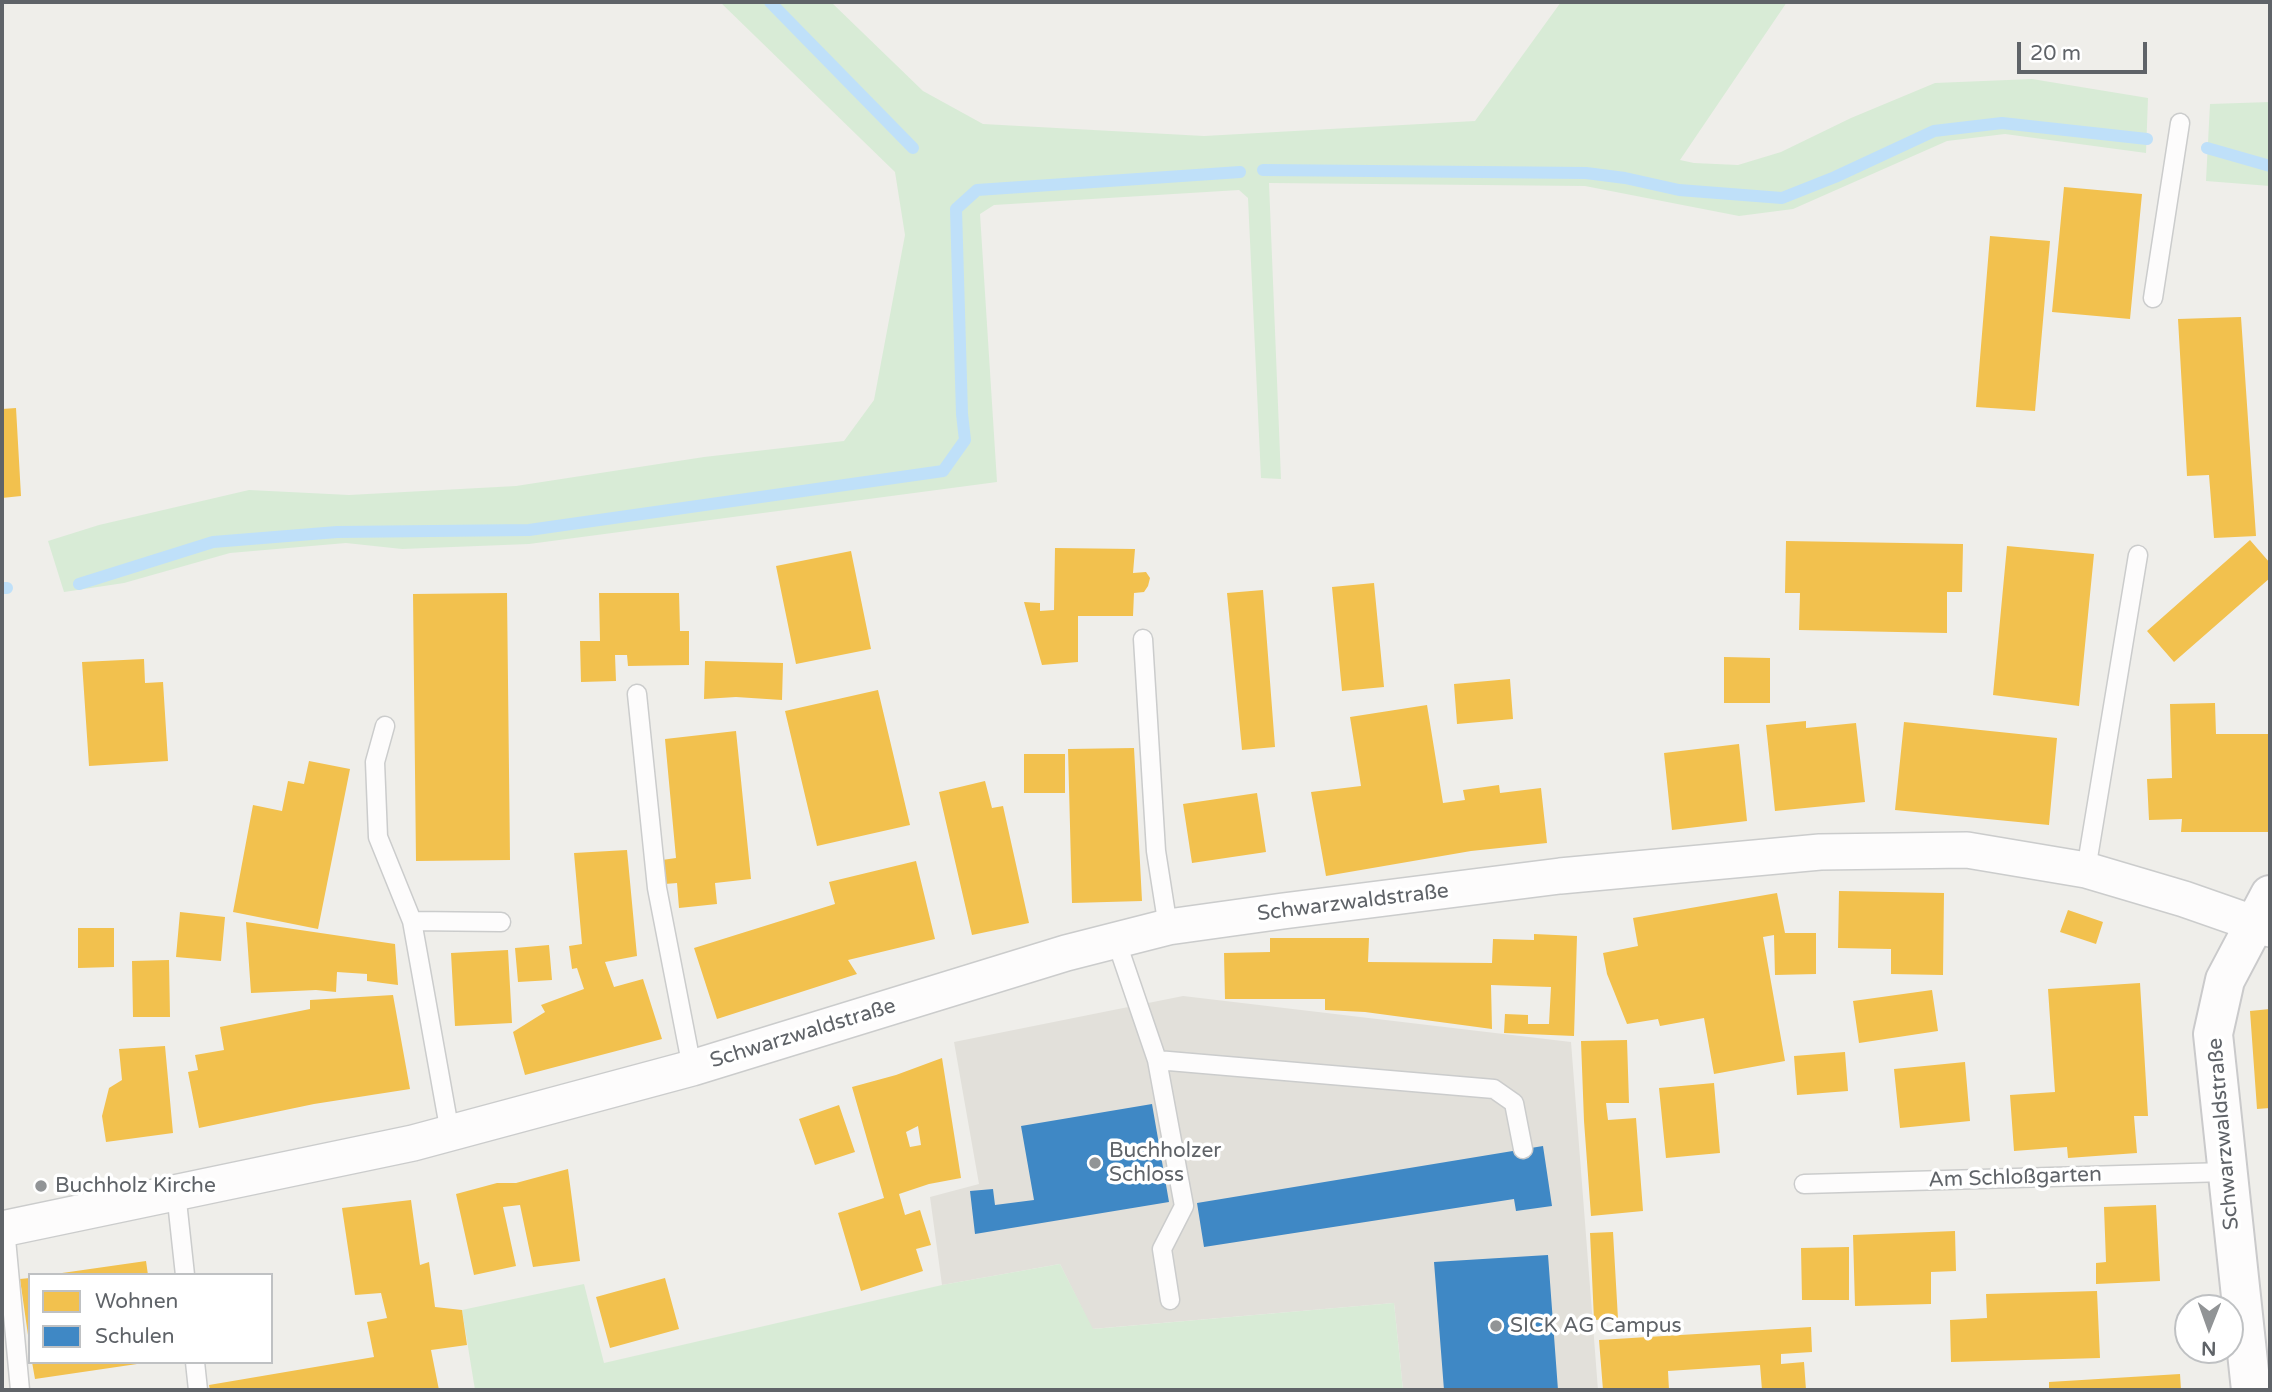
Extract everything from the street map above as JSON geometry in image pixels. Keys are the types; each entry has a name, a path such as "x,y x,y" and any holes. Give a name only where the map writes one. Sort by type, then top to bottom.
{"street":[{"name":"Schwarzwaldstraße","path":"3,1229 413,1143 692,1068 1066,953 1168,927 1560,876 1821,852 1967,850 2086,870 2184,899 2265,916 2225,980 2213,1034 2251,1390"}],"lane":[{"path":"2153,298 2180,123"},
{"path":"2086,870 2138,555"},
{"path":"1143,639 1156,851 1168,927"},
{"path":"637,694 657,888 692,1068"},
{"path":"386,726 375,762 378,837 412,920 450,1133"},
{"path":"412,920 501,922"},
{"path":"1116,940 1157,1060 1184,1206 1162,1249 1170,1300"},
{"path":"1157,1060 1494,1089 1514,1103 1523,1149"},
{"name":"Am Schloßgarten","path":"1804,1184 2227,1172"},
{"path":"176,1192 185,1273"},
{"path":"3,1229 20,1390"},
{"path":"195,1364 198,1390"}],"shaded area":[{"path":"1183,996 1571,1042 1598,1390 1403,1390 1394,1303 1092,1329 1060,1264 942,1285 930,1197 979,1184 954,1042"}],"green space":[{"path":"720,2 831,2 923,91 983,124 1204,136 1475,121 1561,2 1787,2 1680,160 1738,165 1781,152 1851,118 1935,83 2032,79 2148,98 2146,153 2005,134 1947,141 1793,209 1739,216 1585,186 1269,183 1281,479 1261,478 1248,198 1239,190 994,205 980,214 997,482 529,544 402,549 346,543 230,553 124,583 64,592 48,541 99,525 249,490 349,495 516,486 704,457 844,441 874,400 905,235 895,172"},
{"path":"2270,102 2270,186 2206,181 2210,104"},
{"path":"1060,1264 1093,1329 1394,1303 1403,1390 475,1390 462,1310 584,1284 604,1363 942,1285"}],"building: Wohnen":[{"path":"2064,187 2142,194 2130,319 2052,312"},
{"path":"1990,236 2050,241 2035,411 1976,407"},
{"path":"2241,317 2256,536 2214,538 2209,475 2187,476 2178,319"},
{"path":"16,408 21,496 2,498 2,409"},
{"path":"2250,540 2270,563 2270,578 2174,662 2147,631"},
{"path":"1786,541 1963,544 1962,592 1947,592 1947,633 1799,630 1800,593 1785,593"},
{"path":"2007,546 2094,554 2079,706 1993,695"},
{"path":"1055,548 1135,549 1133,573 1146,572 1150,578 1144,592 1134,593 1133,616 1078,616 1078,662 1042,665 1024,602 1040,603 1040,611 1054,610"},
{"path":"851,551 871,649 796,664 776,566"},
{"path":"1374,583 1384,687 1342,691 1332,587"},
{"path":"1263,590 1275,747 1242,750 1227,593"},
{"path":"507,593 510,860 416,861 413,594"},
{"path":"599,593 679,593 680,631 689,631 689,665 628,666 627,655 615,655 616,681 581,682 580,641 600,641"},
{"path":"1724,657 1770,658 1770,703 1724,703"},
{"path":"144,659 145,683 163,682 168,761 89,766 82,662"},
{"path":"705,661 783,663 782,700 736,697 704,699"},
{"path":"1510,679 1513,719 1457,724 1454,684"},
{"path":"878,690 910,825 817,846 785,711"},
{"path":"2215,703 2216,734 2270,734 2270,832 2181,832 2182,819 2149,820 2147,779 2172,778 2170,704"},
{"path":"1427,705 1443,803 1465,800 1463,790 1499,785 1500,793 1541,788 1547,843 1471,851 1326,876 1311,792 1361,786 1350,717"},
{"path":"1806,721 1806,728 1856,723 1865,802 1775,811 1766,725"},
{"path":"1904,722 2057,738 2049,825 1895,810"},
{"path":"736,731 751,879 715,883 717,904 679,908 677,883 665,884 662,860 676,858 665,739"},
{"path":"1739,744 1747,821 1672,830 1664,753"},
{"path":"1134,748 1142,901 1072,903 1068,749"},
{"path":"1024,754 1065,754 1065,793 1024,793"},
{"path":"309,761 350,769 318,929 233,912 253,805 282,811 288,781 304,784"},
{"path":"985,781 992,808 1003,806 1029,923 972,935 939,792"},
{"path":"1257,793 1266,852 1192,863 1183,804"},
{"path":"627,850 637,956 605,962 614,987 643,979 662,1039 525,1075 513,1032 545,1012 541,1005 584,989 577,968 572,969 569,946 582,944 574,853"},
{"path":"916,861 935,939 848,960 857,974 717,1019 694,948 835,904 829,882"},
{"path":"1839,891 1944,893 1943,975 1891,974 1891,949 1838,948"},
{"path":"1777,893 1785,933 1816,933 1816,974 1775,975 1774,935 1763,937 1785,1061 1714,1074 1704,1018 1660,1026 1658,1019 1627,1024 1607,974 1603,953 1638,946 1633,918"},
{"path":"2068,910 2103,922 2096,944 2060,932"},
{"path":"180,912 225,917 221,961 176,957"},
{"path":"246,922 395,944 398,985 367,981 367,974 337,972 336,992 316,990 251,993"},
{"path":"78,928 114,928 114,967 78,968"},
{"path":"1534,934 1577,936 1574,1036 1504,1033 1505,1014 1528,1015 1528,1024 1549,1024 1551,987 1491,985 1492,1029 1365,1012 1325,1010 1325,999 1225,999 1224,953 1270,952 1270,938 1369,938 1368,962 1492,963 1493,939 1534,940"},
{"path":"549,945 552,980 518,982 515,948"},
{"path":"508,950 512,1023 455,1026 451,953"},
{"path":"169,960 170,1017 133,1017 132,961"},
{"path":"2140,983 2148,1116 2134,1116 2137,1153 2068,1158 2067,1147 2014,1151 2010,1095 2055,1092 2048,989"},
{"path":"1932,990 1938,1031 1859,1043 1853,1001"},
{"path":"393,995 410,1089 314,1104 199,1128 188,1072 198,1070 195,1055 224,1050 220,1027 310,1009 310,1000"},
{"path":"2270,1009 2270,1108 2257,1109 2250,1011"},
{"path":"1627,1040 1629,1103 1606,1103 1608,1120 1636,1118 1643,1211 1591,1216 1581,1041"},
{"path":"165,1046 173,1133 106,1142 102,1116 109,1088 122,1080 119,1049"},
{"path":"1845,1052 1848,1091 1797,1095 1794,1056"},
{"path":"942,1058 961,1178 929,1184 899,1194 905,1215 920,1210 931,1245 916,1249 923,1271 861,1291 838,1213 884,1198 852,1087","holes":["918,1126 921,1145 910,1147 906,1132"]},
{"path":"1965,1062 1970,1121 1900,1128 1894,1069"},
{"path":"1714,1083 1720,1153 1666,1158 1659,1088"},
{"path":"839,1105 855,1152 815,1165 799,1119"},
{"path":"568,1169 580,1261 533,1267 520,1205 503,1207 516,1266 474,1275 456,1194 497,1183 516,1183"},
{"path":"411,1200 420,1265 429,1262 435,1307 462,1310 467,1345 431,1350 439,1390 210,1390 209,1385 374,1357 367,1322 387,1318 381,1293 355,1295 342,1208"},
{"path":"2156,1205 2160,1281 2096,1284 2096,1263 2106,1262 2104,1207"},
{"path":"1955,1231 1956,1271 1931,1272 1931,1304 1855,1306 1853,1235"},
{"path":"1613,1232 1618,1319 1594,1320 1590,1233"},
{"path":"1849,1247 1849,1300 1802,1300 1801,1248"},
{"path":"146,1261 148,1273 62,1273"},
{"path":"28,1278 28,1335 20,1279"},
{"path":"665,1278 679,1329 610,1348 596,1297"},
{"path":"2097,1291 2100,1358 1951,1362 1950,1320 1987,1318 1986,1294"},
{"path":"1811,1327 1812,1352 1781,1354 1781,1364 1804,1362 1806,1390 1762,1390 1760,1365 1668,1371 1669,1390 1603,1390 1599,1340"},
{"path":"32,1364 137,1364 35,1379"},
{"path":"2180,1374 2181,1390 2049,1390 2049,1382"}],"building: Schulen":[{"name":"Buchholzer Schloss","path":"1152,1104 1169,1202 975,1234 970,1191 993,1189 995,1205 1034,1200 1021,1126"},
{"path":"1543,1146 1552,1206 1516,1211 1514,1199 1204,1247 1197,1203"},
{"name":"SICK AG Campus","path":"1548,1255 1558,1390 1444,1390 1434,1262"}],"waterway":[{"path":"770,2 913,148"},
{"path":"1263,170 1586,173 1679,190 1782,198 1835,177 1934,131 2002,123 2147,139"},
{"path":"2207,148 2270,166"},
{"path":"79,584 213,542 337,532 529,530 943,471 965,440 956,209 977,190 1240,172"},
{"path":"2,588 7,588"}],"place":[{"name":"Buchholzer Schloss","path":"1095,1163"},
{"name":"Buchholz Kirche","path":"41,1186"},
{"name":"SICK AG Campus","path":"1496,1326"}]}
